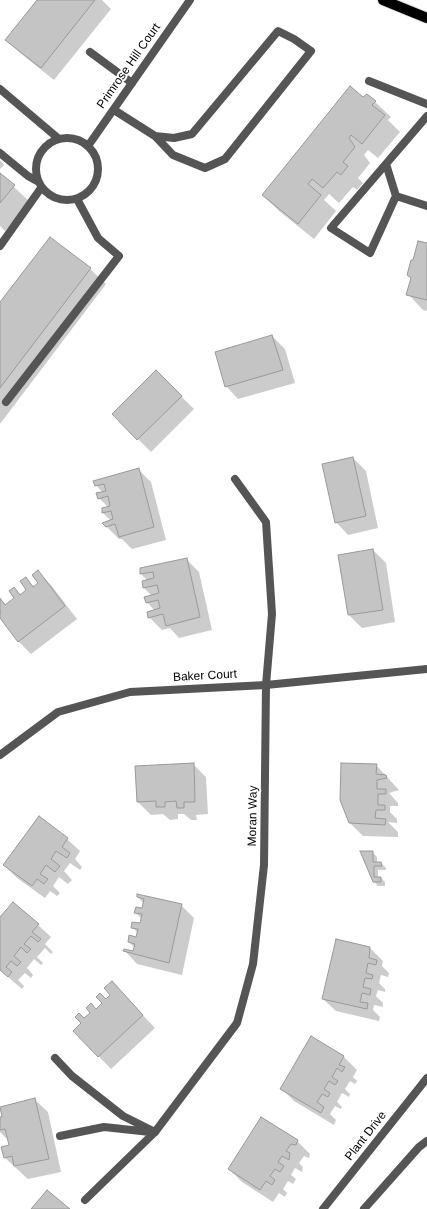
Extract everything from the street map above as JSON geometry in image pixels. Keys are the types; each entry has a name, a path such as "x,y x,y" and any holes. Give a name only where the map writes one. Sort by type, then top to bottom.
{"main road":[{"path":"383,0 427,18"}],"street":[{"name":"Primrose Hill Court","path":"88,146 190,0"},
{"path":"114,110 155,136 173,154 205,168 226,159 311,51 278,30 192,134 174,138 155,136"},
{"path":"90,52 132,83"},
{"path":"369,81 427,104"},
{"path":"0,89 59,139"},
{"path":"386,164 396,196 370,253 331,228 427,116"},
{"path":"0,153 39,185 48,195 57,200 67,201 77,199 86,194 94,186 98,176 98,165 95,155 88,146 80,140 70,138 59,139 49,143 41,151 36,160 35,171 39,185 0,246"},
{"path":"396,196 427,206"},
{"path":"6,402 119,256 98,238 77,199"},
{"name":"Moran Way","path":"86,1200 155,1132 237,1023 253,964 264,865 266,686 272,614 266,522 235,479"},
{"name":"Baker Court","path":"0,755 58,712 130,692 266,686 427,669"},
{"path":"55,1058 72,1076 123,1116 155,1132"},
{"name":"Plant Drive","path":"323,1209 427,1078"},
{"path":"60,1136 104,1127 155,1132"},
{"path":"364,1209 419,1147 427,1141"}],"building":[{"path":"37,0 95,0 41,68 5,40"},
{"path":"350,86 363,97 367,94 376,101 372,105 385,115 362,144 351,135 349,138 355,147 343,162 348,166 341,175 337,172 323,188 312,179 308,184 321,195 298,224 262,195"},
{"path":"0,173 15,185 0,203"},
{"path":"50,237 91,268 0,388 0,302"},
{"path":"418,241 427,243 427,300 406,295 411,278 407,275"},
{"path":"272,335 283,370 225,387 215,352"},
{"path":"156,370 182,396 137,440 112,414"},
{"path":"353,457 366,516 335,523 322,464"},
{"path":"139,468 154,527 119,537 115,524 106,527 102,523 113,519 111,511 102,513 102,508 110,506 108,496 98,499 96,493 106,491 104,484 95,486 93,481"},
{"path":"373,549 383,610 348,615 338,555"},
{"path":"187,558 200,617 166,626 163,614 148,618 147,612 160,608 158,600 146,603 144,597 159,593 157,585 143,588 142,581 154,578 153,572 140,574 140,568"},
{"path":"38,570 65,606 18,642 0,618 0,598 5,605 14,598 9,591 14,587 20,595 26,590 20,581 26,577 33,587 38,583 32,575"},
{"path":"194,763 195,802 184,802 184,808 177,808 176,801 165,802 165,807 156,807 156,801 137,802 135,766"},
{"path":"341,763 377,764 376,774 386,775 387,778 377,780 377,789 386,789 386,794 378,794 378,805 385,805 385,810 376,810 375,818 386,819 385,825 349,823 340,800"},
{"path":"39,816 68,838 62,847 70,853 67,858 56,851 51,859 60,866 55,872 46,865 40,874 48,879 44,884 37,879 32,886 3,865"},
{"path":"360,851 373,851 373,862 381,862 382,866 374,866 374,877 381,877 381,882 373,882"},
{"path":"137,894 182,904 169,963 123,951 124,949 133,951 135,944 128,942 129,935 136,937 138,929 131,928 132,922 140,923 142,914 134,913 136,907 142,908 144,899 137,897"},
{"path":"13,902 39,924 32,932 41,939 38,942 31,936 24,944 31,949 27,953 21,947 14,956 21,962 17,966 11,961 6,967 12,972 8,977 0,970 0,917"},
{"path":"336,939 370,947 369,958 377,960 376,965 368,963 366,973 373,975 372,979 365,978 363,987 371,989 370,995 362,993 360,1002 368,1003 367,1009 322,999"},
{"path":"112,981 143,1015 98,1057 73,1031 81,1023 75,1017 79,1013 84,1018 90,1013 86,1008 91,1003 96,1009 102,1003 96,997 100,993 106,999 110,995 104,988"},
{"path":"311,1036 344,1056 339,1065 345,1067 342,1072 337,1068 332,1077 338,1081 335,1085 329,1081 324,1089 330,1093 328,1097 322,1094 317,1102 324,1107 321,1113 280,1089"},
{"path":"35,1098 49,1159 14,1166 12,1156 4,1158 1,1147 9,1145 5,1129 0,1130 0,1117 2,1117 0,1107"},
{"path":"261,1117 298,1140 296,1145 291,1144 286,1151 290,1153 289,1160 282,1156 278,1162 284,1166 280,1172 275,1169 270,1176 275,1180 272,1185 266,1181 260,1190 228,1169"},
{"path":"47,1190 70,1209 31,1209"}]}
